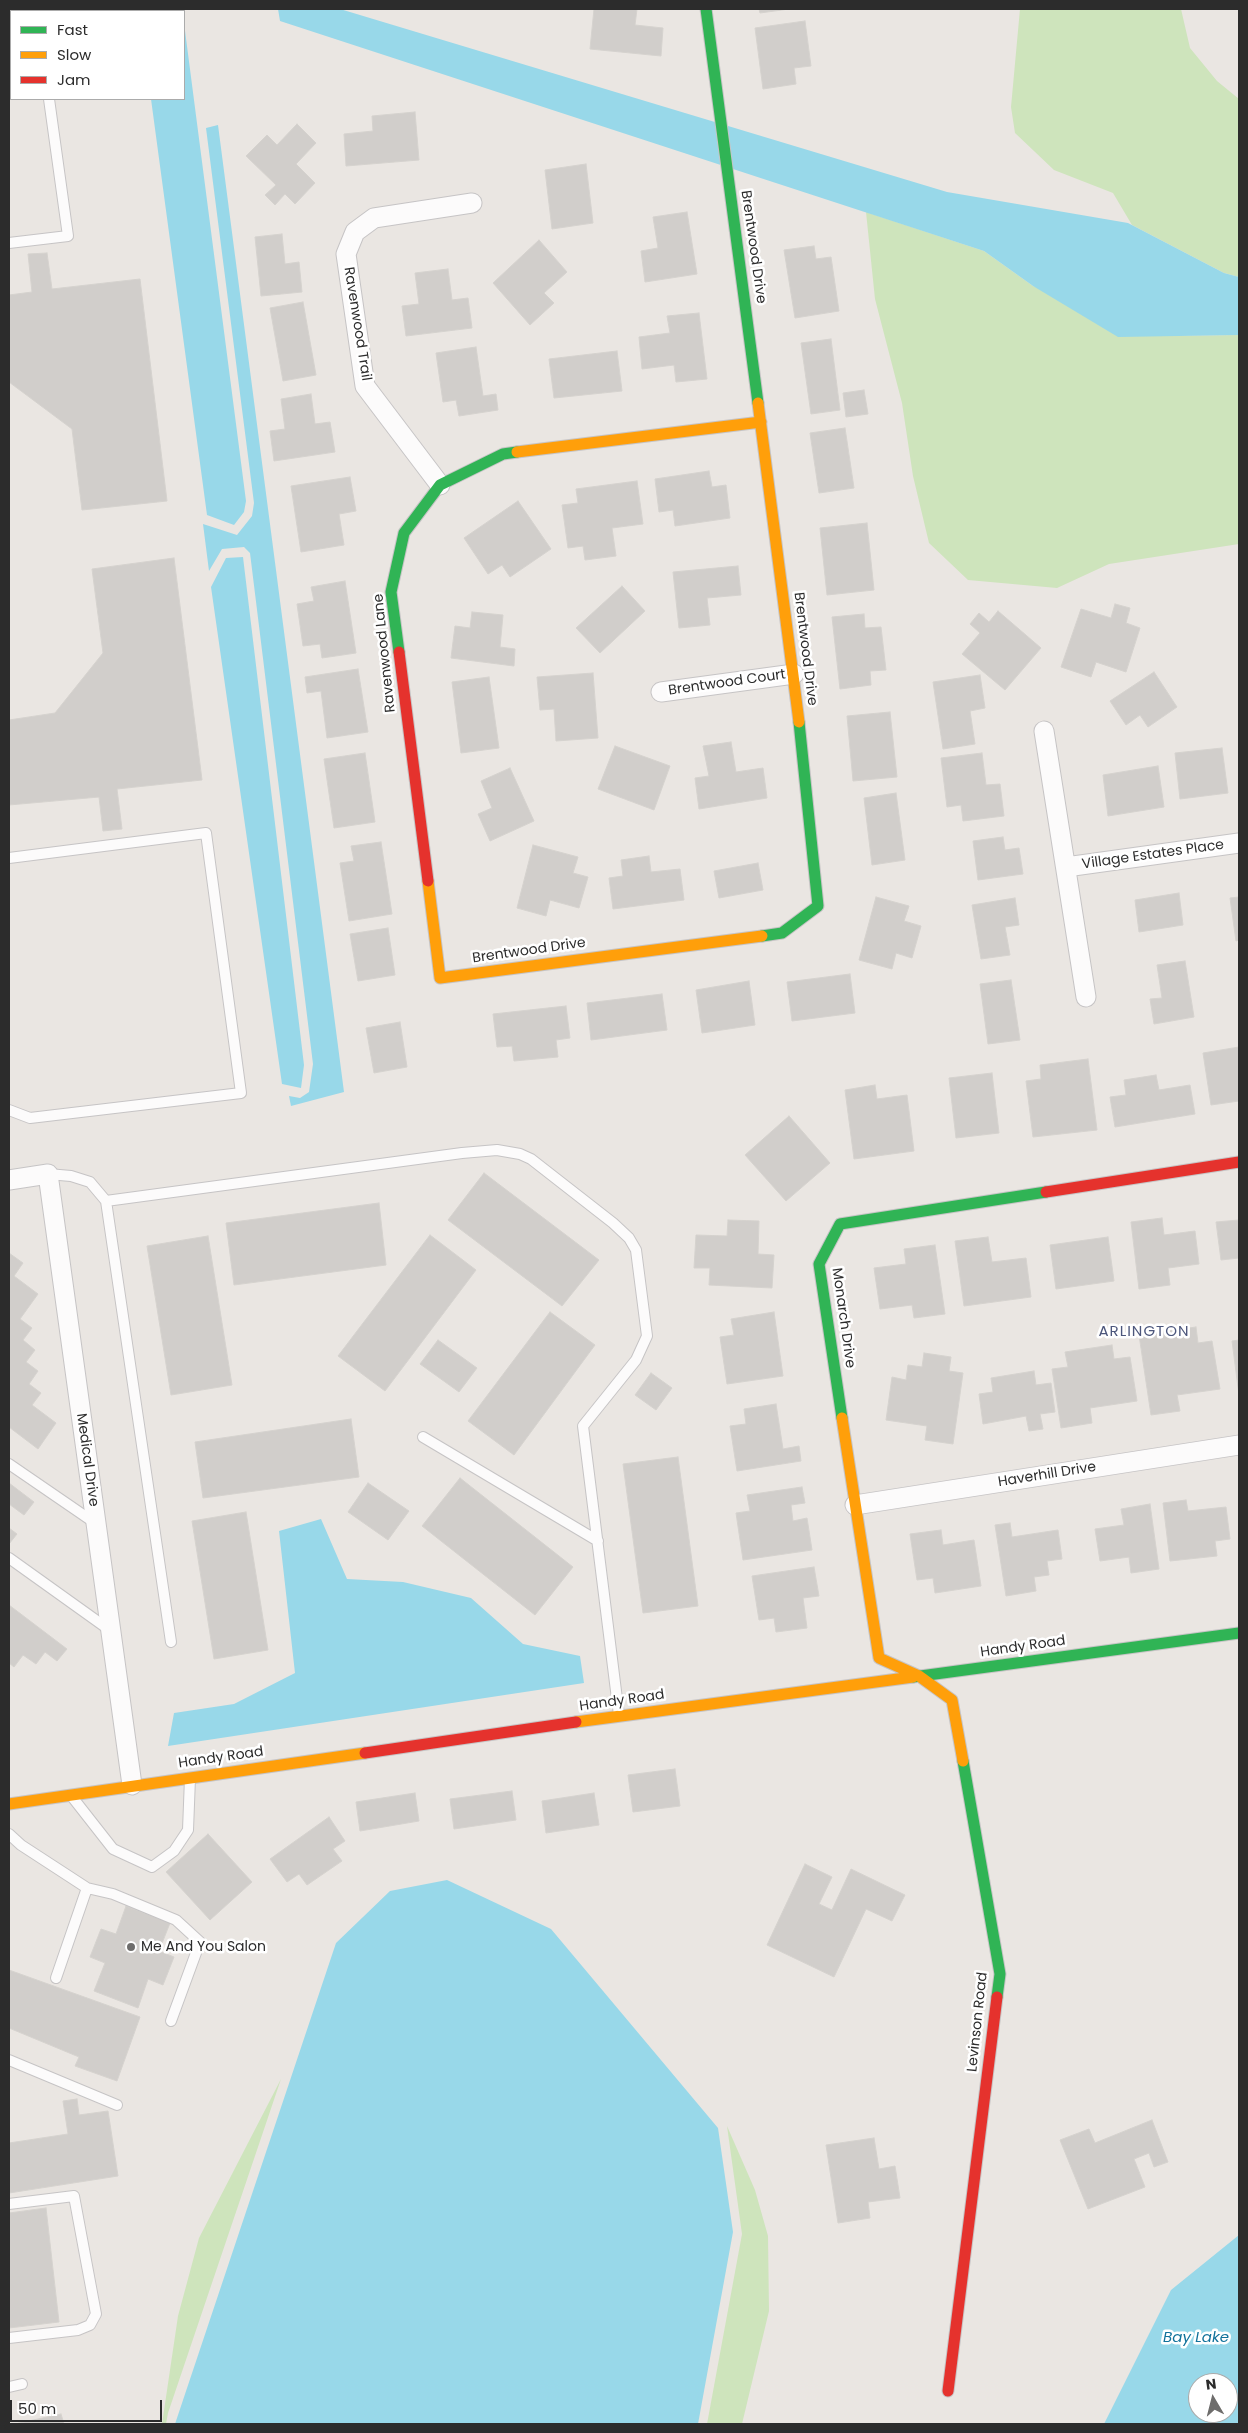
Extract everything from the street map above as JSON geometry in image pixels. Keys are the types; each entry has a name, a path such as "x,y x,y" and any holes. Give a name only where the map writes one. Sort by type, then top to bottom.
{"street":[{"name":"Brentwood Drive","path":"440,978 782,933 818,906 794,674 706,9"},
{"name":"Ravenwood Trail","path":"440,485 366,386 346,254 355,232 374,218 472,204"},
{"name":"Ravenwood Lane","path":"440,978 391,592 404,533 440,485 504,454 761,422"},
{"name":"Brentwood Court","path":"660,692 794,674"},
{"name":"Village Estates Place","path":"1044,731 1086,996"},
{"name":"Village Estates Place","path":"1066,867 1239,843"},
{"name":"Monarch Drive","path":"919,1676 879,1658 819,1264 840,1224 1239,1162"},
{"path":"9,1180 48,1174"},
{"name":"Medical Drive","path":"48,1174 132,1786"},
{"name":"Haverhill Drive","path":"855,1505 1239,1445"},
{"name":"Handy Road","path":"9,1804 620,1716 1239,1633"},
{"name":"Levinson Road","path":"919,1676 952,1700 1000,1974 948,2391"}],"lane":[{"path":"9,243 68,236 49,100"},
{"path":"9,858 206,833 241,1093 30,1118 9,1110"},
{"path":"106,1201 462,1152 497,1150 520,1154 531,1159 613,1223 629,1238 636,1250 647,1336 636,1360 583,1426 620,1716"},
{"path":"48,1174 71,1176 90,1182 106,1201 171,1642"},
{"path":"423,1437 598,1540"},
{"path":"9,1464 96,1524"},
{"path":"9,1558 111,1632"},
{"path":"71,1795 113,1849 152,1867 174,1851 188,1830 190,1777"},
{"path":"9,1834 21,1845 87,1888 113,1894 176,1920 200,1942 171,2022"},
{"path":"56,1978 87,1888"},
{"path":"9,2060 117,2104"},
{"path":"9,2204 74,2196 96,2314 90,2325 78,2330 9,2338"},
{"path":"9,2387 22,2384"}],"green space":[{"path":"1020,9 1181,9 1190,48 1217,81 1239,99 1239,277 1224,273 1132,225 1113,193 1054,170 1015,133 1011,107"},
{"path":"866,212 984,251 1033,286 1162,336 1239,335 1239,544 1109,564 1057,588 968,580 929,543 913,476 902,403 875,299"},
{"path":"281,2079 168,2413 166,2424 162,2424 178,2316 199,2238"},
{"path":"727,2126 755,2190 768,2236 769,2311 742,2424 707,2424 742,2234"}],"water":[{"path":"278,9 340,9 947,192 1128,223 1224,273 1239,277 1239,335 1118,337 1033,286 984,251 280,21"},
{"path":"185,31 246,501 244,512 234,525 207,515 151,100 185,100"},
{"path":"218,125 344,1092 291,1106 289,1096 300,1098 309,1092 313,1064 250,553 244,547 222,549 209,571 203,524 237,535 252,516 254,503 206,128"},
{"path":"243,557 304,1065 301,1088 282,1084 211,587 226,558"},
{"path":"321,1519 347,1579 403,1582 471,1598 523,1644 580,1656 584,1683 168,1746 174,1713 234,1704 295,1673 279,1531"},
{"path":"447,1880 551,1929 718,2128 733,2232 698,2424 175,2424 336,1943 390,1891"},
{"name":"Bay Lake","path":"1239,2235 1239,2424 1104,2424 1171,2290"}],"building":[{"path":"594,9 637,9 635,25 663,28 661,56 590,49"},
{"path":"759,9 789,9 760,13"},
{"path":"805,21 811,66 794,68 796,84 763,89 755,28"},
{"path":"415,112 419,160 346,166 344,134 373,131 372,116"},
{"path":"297,124 316,143 296,164 315,183 295,204 285,194 275,205 265,195 276,185 246,156 267,135 277,145"},
{"path":"586,164 593,223 552,229 545,170"},
{"path":"687,212 697,274 645,282 641,251 658,248 653,217"},
{"path":"282,234 285,264 299,262 302,292 261,296 255,237"},
{"path":"539,240 567,272 544,293 554,303 530,325 493,283"},
{"path":"814,246 816,259 831,257 839,311 795,318 784,250"},
{"path":"47,253 52,289 140,279 167,501 82,510 72,429 9,382 9,295 32,292 28,254"},
{"path":"448,269 452,300 468,298 472,328 406,336 402,306 419,304 415,273"},
{"path":"303,302 316,375 283,381 270,308"},
{"path":"699,313 707,379 676,382 674,365 642,369 639,337 670,333 667,316"},
{"path":"831,339 840,410 811,414 801,343"},
{"path":"476,347 483,396 496,394 498,410 459,416 456,400 443,402 436,353"},
{"path":"617,351 622,391 554,398 549,359"},
{"path":"864,390 868,414 846,417 843,393"},
{"path":"311,394 315,424 330,422 335,452 274,461 270,431 285,429 281,399"},
{"path":"845,428 854,488 819,493 810,433"},
{"path":"709,471 712,487 726,485 730,518 675,526 673,510 659,512 655,479"},
{"path":"350,477 356,511 339,514 344,545 301,552 291,486"},
{"path":"637,481 643,524 612,528 616,556 585,560 583,546 568,548 562,505 578,503 576,489"},
{"path":"518,501 551,549 510,577 502,565 488,574 464,538"},
{"path":"867,523 874,590 827,595 820,528"},
{"path":"174,558 202,780 117,789 122,829 103,831 99,797 9,805 9,720 55,713 103,653 92,569"},
{"path":"738,566 741,595 707,598 710,625 679,628 673,572"},
{"path":"345,581 356,653 322,658 320,644 303,646 297,604 314,601 311,587"},
{"path":"622,586 645,611 600,653 576,628"},
{"path":"1115,604 1130,608 1126,623 1140,628 1126,672 1096,662 1091,677 1061,667 1081,609 1111,618"},
{"path":"998,611 1041,648 1005,690 962,654 980,633 970,624 979,613 989,622"},
{"path":"472,612 503,615 500,647 515,649 514,666 451,658 455,626 470,628"},
{"path":"864,614 865,628 881,627 886,670 870,671 871,685 840,689 832,617"},
{"path":"358,669 368,732 327,738 321,691 307,693 305,677"},
{"path":"1154,672 1177,707 1148,727 1140,715 1126,725 1110,701"},
{"path":"593,673 598,738 556,741 554,709 540,710 537,677"},
{"path":"980,675 985,708 970,711 975,744 943,749 933,682"},
{"path":"489,677 499,748 461,753 452,682"},
{"path":"890,712 897,777 853,781 847,716"},
{"path":"731,742 736,772 763,768 767,798 699,809 695,778 709,776 703,746"},
{"path":"615,746 670,766 654,810 598,789"},
{"path":"1222,748 1228,793 1180,799 1175,753"},
{"path":"365,753 375,822 334,828 324,759"},
{"path":"982,753 986,785 1000,784 1004,816 963,821 961,805 947,807 941,758"},
{"path":"1158,766 1164,807 1108,816 1103,775"},
{"path":"510,768 534,821 490,841 478,814 492,808 481,781"},
{"path":"896,793 905,860 872,865 864,798"},
{"path":"1003,837 1005,850 1019,848 1023,874 978,880 973,841"},
{"path":"381,842 392,914 349,921 340,863 354,861 351,846"},
{"path":"533,845 578,857 573,873 588,877 579,908 550,900 546,916 517,908"},
{"path":"649,856 651,872 680,869 684,900 613,909 609,878 623,876 621,860"},
{"path":"758,863 763,890 719,898 714,871"},
{"path":"1179,893 1183,925 1139,932 1135,900"},
{"path":"876,897 909,906 904,921 921,926 912,958 896,953 892,969 859,960"},
{"path":"1239,897 1239,940 1236,941 1230,898"},
{"path":"1015,898 1019,925 1005,927 1010,955 981,959 972,905"},
{"path":"388,928 395,975 358,981 350,934"},
{"path":"1185,961 1194,1017 1154,1024 1150,999 1162,998 1157,965"},
{"path":"850,974 855,1013 792,1021 787,982"},
{"path":"1011,980 1020,1040 988,1044 980,984"},
{"path":"749,981 755,1025 702,1033 696,990"},
{"path":"662,994 667,1030 591,1040 587,1003"},
{"path":"566,1006 570,1038 556,1040 558,1057 514,1061 512,1046 497,1047 493,1014"},
{"path":"400,1022 407,1067 374,1073 366,1028"},
{"path":"1239,1047 1239,1101 1211,1105 1203,1053"},
{"path":"1088,1059 1097,1130 1033,1137 1026,1081 1041,1079 1040,1065"},
{"path":"992,1073 999,1133 956,1138 949,1078"},
{"path":"1156,1075 1159,1090 1190,1085 1195,1114 1115,1127 1110,1097 1126,1095 1124,1080"},
{"path":"875,1085 877,1099 907,1095 914,1151 854,1159 845,1090"},
{"path":"789,1116 830,1163 786,1201 745,1155"},
{"path":"484,1173 599,1260 562,1306 448,1220"},
{"path":"379,1203 386,1265 234,1285 226,1223"},
{"path":"1162,1218 1164,1235 1195,1231 1199,1264 1168,1268 1170,1285 1139,1289 1131,1222"},
{"path":"728,1220 759,1221 758,1254 774,1255 772,1288 709,1285 710,1268 694,1268 696,1235 727,1236"},
{"path":"1239,1220 1239,1258 1221,1260 1216,1222"},
{"path":"430,1235 476,1270 385,1391 338,1356"},
{"path":"208,1236 232,1385 171,1395 147,1246"},
{"path":"988,1237 992,1262 1026,1258 1031,1297 964,1306 955,1241"},
{"path":"1108,1237 1114,1281 1056,1289 1050,1245"},
{"path":"935,1245 945,1314 914,1318 912,1305 880,1309 874,1268 906,1264 904,1249"},
{"path":"9,1253 23,1263 14,1276 38,1294 20,1319 32,1328 23,1340 35,1350 26,1362 38,1371 29,1384 41,1393 32,1405 56,1423 38,1449 9,1427"},
{"path":"550,1312 595,1345 514,1455 468,1421"},
{"path":"774,1312 783,1376 727,1384 720,1337 734,1335 731,1319"},
{"path":"1196,1327 1198,1343 1212,1341 1220,1389 1177,1395 1180,1411 1151,1415 1139,1335"},
{"path":"438,1340 477,1368 459,1392 420,1364"},
{"path":"1239,1340 1239,1395 1232,1341"},
{"path":"1112,1345 1114,1359 1130,1357 1137,1401 1090,1408 1092,1423 1061,1428 1052,1369 1068,1367 1065,1352"},
{"path":"924,1353 951,1357 949,1371 963,1373 953,1444 925,1440 927,1426 886,1420 892,1377 906,1380 908,1365 922,1367"},
{"path":"1034,1371 1036,1385 1051,1383 1055,1412 1040,1414 1043,1429 1029,1431 1026,1416 983,1424 979,1394 993,1392 991,1378"},
{"path":"651,1373 672,1388 656,1410 635,1395"},
{"path":"776,1404 783,1449 799,1446 801,1461 737,1471 730,1426 746,1424 744,1409"},
{"path":"351,1419 359,1477 203,1498 195,1442"},
{"path":"678,1457 698,1606 643,1613 623,1464"},
{"path":"460,1478 573,1567 535,1615 422,1526"},
{"path":"9,1483 34,1502 24,1515 9,1504"},
{"path":"368,1483 409,1511 388,1540 348,1512"},
{"path":"802,1487 805,1503 791,1505 793,1521 807,1518 812,1550 743,1560 736,1513 750,1511 747,1495"},
{"path":"1186,1500 1188,1511 1226,1507 1230,1539 1215,1541 1217,1556 1170,1561 1163,1503"},
{"path":"1150,1504 1159,1569 1131,1573 1129,1557 1100,1561 1095,1529 1124,1525 1121,1509"},
{"path":"246,1512 268,1650 214,1659 192,1521"},
{"path":"1010,1523 1012,1537 1058,1530 1062,1559 1047,1561 1049,1575 1034,1577 1036,1591 1006,1596 995,1525"},
{"path":"9,1528 17,1534 9,1544"},
{"path":"941,1530 943,1545 974,1540 981,1586 935,1593 933,1578 917,1580 910,1534"},
{"path":"814,1567 819,1596 803,1598 807,1628 776,1632 774,1618 759,1620 752,1576"},
{"path":"9,1605 67,1649 57,1661 45,1652 36,1664 23,1655 14,1667 9,1663"},
{"path":"675,1769 680,1806 633,1812 628,1775"},
{"path":"512,1791 516,1820 454,1829 450,1799"},
{"path":"415,1793 419,1821 360,1831 356,1802"},
{"path":"594,1793 599,1825 546,1833 542,1801"},
{"path":"329,1817 345,1841 333,1849 342,1861 307,1885 299,1874 287,1882 270,1859"},
{"path":"208,1834 252,1882 210,1920 166,1872"},
{"path":"805,1864 832,1877 819,1904 832,1910 851,1869 905,1895 892,1921 866,1909 834,1977 767,1945"},
{"path":"126,1906 170,1923 159,1951 174,1957 163,1985 148,1979 138,2008 94,1991 105,1963 90,1957 101,1929 116,1934"},
{"path":"9,1970 140,2017 117,2081 75,2066 79,2057 9,2028"},
{"path":"77,2099 79,2115 108,2111 118,2176 9,2193 9,2143 68,2134 63,2101"},
{"path":"1152,2120 1168,2162 1154,2167 1149,2153 1134,2159 1145,2187 1088,2209 1060,2140 1089,2129 1095,2143"},
{"path":"874,2138 879,2169 895,2166 900,2198 868,2202 870,2218 838,2223 826,2145"},
{"path":"46,2208 59,2322 9,2328 9,2213"},
{"path":"61,2414 64,2424 15,2424"}],"traffic: fast":[{"path":"706,9 758,403"},
{"path":"399,652 391,592 404,533 440,485 503,454 517,452"},
{"path":"762,936 782,933 818,906 799,722"},
{"path":"842,1418 819,1264 840,1224 1046,1192"},
{"path":"913,1677 1239,1633"},
{"path":"963,1761 1000,1974 997,1997"}],"traffic: slow":[{"path":"758,403 799,722"},
{"path":"517,452 761,422"},
{"path":"428,881 440,978 762,936"},
{"path":"842,1418 879,1658 919,1676 952,1700 963,1761"},
{"path":"576,1722 913,1677"},
{"path":"9,1804 365,1753"}],"traffic: jam":[{"path":"399,652 428,881"},
{"path":"1046,1192 1239,1162"},
{"path":"365,1753 576,1722"},
{"path":"948,2391 997,1997"}],"place":[{"name":"Me And You Salon","path":"131,1947"}],"district":[{"name":"ARLINGTON","path":"1144,1332"}]}
